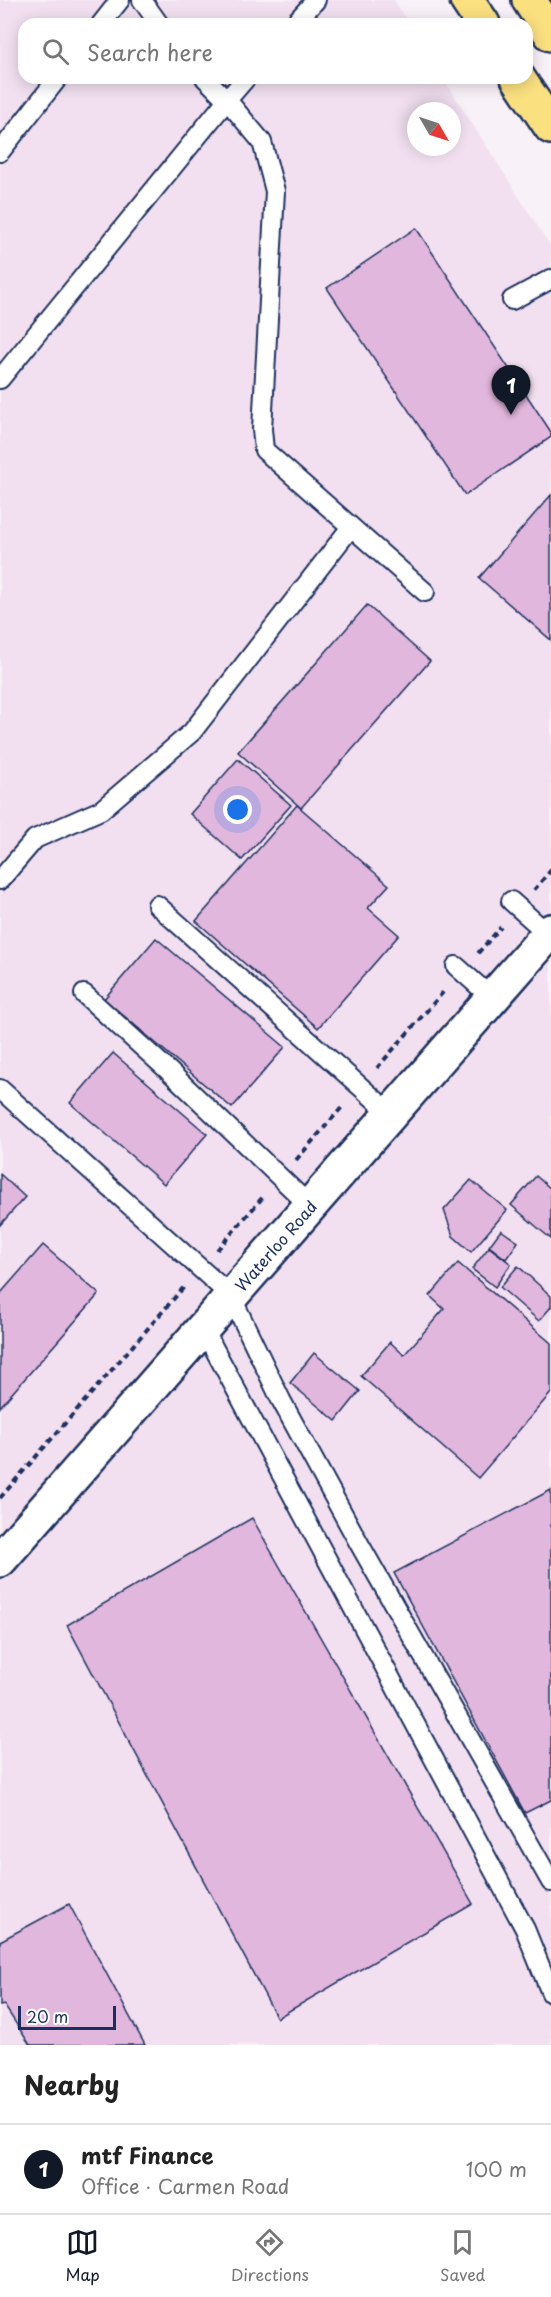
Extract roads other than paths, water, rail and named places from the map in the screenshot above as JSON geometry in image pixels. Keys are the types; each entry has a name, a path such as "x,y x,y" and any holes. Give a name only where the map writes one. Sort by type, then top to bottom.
{"highway":[{"path":"467,0 479,18"},
{"path":"529,0 551,34"},
{"path":"523,84 551,127"}],"street":[{"name":"Waterloo Road","path":"2,1554 550,933"}],"lane":[{"path":"106,18 120,0"},
{"path":"142,0 155,18"},
{"path":"300,18 316,0"},
{"path":"0,152 53,84"},
{"path":"211,84 262,142 275,191 263,446 267,453 425,592"},
{"path":"0,379 241,84"},
{"path":"512,300 551,279"},
{"path":"0,880 35,839 101,810 192,732 351,527"},
{"path":"511,901 550,933"},
{"path":"157,905 391,1114"},
{"path":"456,966 492,998"},
{"path":"84,994 170,1072 310,1206"},
{"path":"0,1089 231,1296 281,1400 482,1763 551,1882"},
{"path":"203,1328 525,1929 551,1992"}],"place":[{"name":"mtf Finance","path":"511,415"}]}
